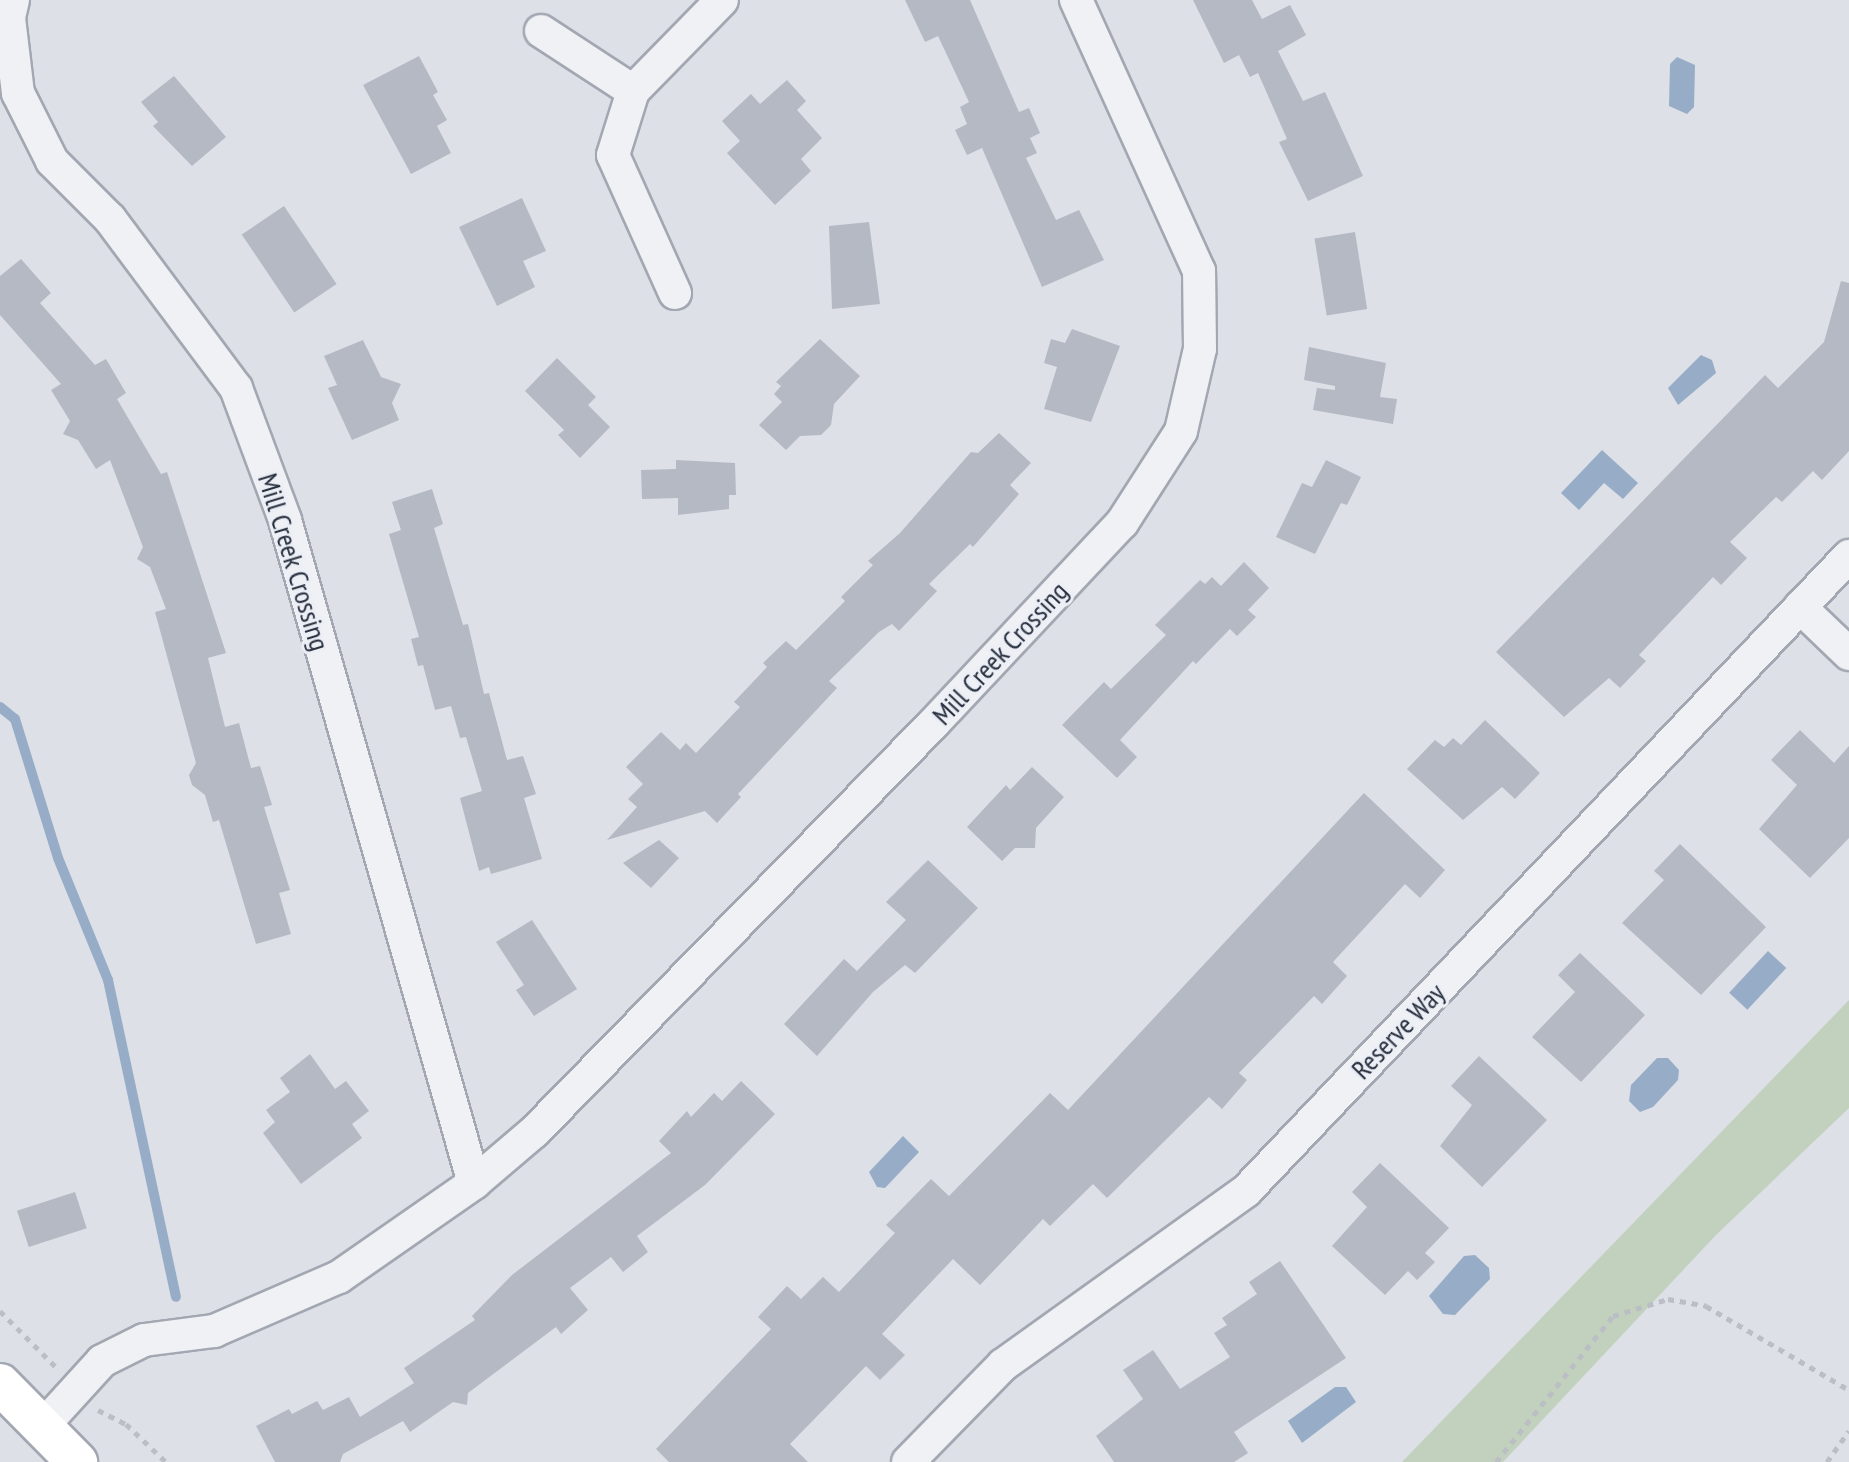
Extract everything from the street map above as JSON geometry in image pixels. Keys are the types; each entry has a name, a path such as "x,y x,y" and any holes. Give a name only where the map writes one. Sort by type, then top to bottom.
{"main road":[{"path":"0,1384 77,1462"}],"street":[{"name":"Mill Creek Crossing","path":"13,0 9,18 18,93 52,161 110,219 236,388 285,520 474,1183"},
{"path":"675,293 613,155 633,91 722,0"},
{"name":"Mill Creek Crossing","path":"42,1427 102,1361 144,1340 214,1331 339,1277 474,1183 534,1132 944,713 1122,523 1181,431 1200,349 1199,271 1076,0"},
{"path":"541,31 633,91"},
{"name":"Reserve Way","path":"908,1462 1003,1365 1246,1191 1849,556"},
{"path":"1800,607 1849,654"}],"path":[{"path":"1496,1462 1613,1316 1668,1299 1706,1306 1849,1390"},
{"path":"0,1311 36,1347"},
{"path":"106,1418 126,1424 166,1462"},
{"path":"1827,1462 1849,1431"}],"green space":[{"path":"1849,1000 1849,1108 1716,1235 1503,1462 1402,1462"}],"water":[{"path":"1677,57 1695,65 1694,107 1687,114 1669,106 1670,64"},
{"path":"1701,355 1712,360 1716,373 1678,405 1668,388"},
{"path":"1602,450 1638,483 1623,499 1604,483 1579,510 1561,493"},
{"path":"1768,951 1786,968 1747,1010 1729,993"},
{"path":"1657,1058 1668,1058 1679,1070 1678,1080 1653,1107 1640,1112 1629,1101 1631,1085"},
{"path":"903,1136 919,1152 885,1188 877,1187 869,1172"},
{"path":"1475,1255 1489,1268 1490,1279 1455,1315 1443,1314 1429,1296 1464,1256"},
{"path":"1335,1387 1346,1387 1356,1402 1302,1443 1288,1421"}],"building":[{"path":"905,0 970,0 1019,112 1029,108 1040,133 1030,138 1037,153 1026,158 1056,220 1079,210 1104,260 1042,287 982,148 967,155 955,130 967,124 960,107 969,102 938,36 925,42"},
{"path":"1193,0 1252,0 1262,19 1290,5 1306,35 1278,51 1303,101 1325,92 1363,176 1308,201 1279,142 1287,139 1258,73 1250,77 1239,55 1224,63"},
{"path":"419,56 438,92 433,95 447,120 437,126 451,153 411,174 363,85"},
{"path":"174,76 226,137 192,166 153,126 158,122 141,102"},
{"path":"787,80 806,101 797,110 822,138 801,159 811,171 775,205 727,153 740,141 722,121 751,94 760,104"},
{"path":"522,198 546,251 523,261 535,287 497,306 459,227"},
{"path":"284,206 337,284 294,312 242,235"},
{"path":"869,222 880,304 832,309 829,226"},
{"path":"1355,232 1367,309 1327,315 1315,238"},
{"path":"21,259 51,293 40,303 95,365 106,359 126,393 117,399 161,474 167,472 226,653 208,658 225,727 239,723 251,768 260,766 272,805 264,807 290,890 279,893 291,934 256,944 219,820 213,822 205,795 192,785 189,775 196,763 155,612 166,609 150,567 137,559 143,547 110,460 96,469 78,440 63,434 70,421 51,390 61,384 0,315 0,276"},
{"path":"1841,281 1849,283 1849,451 1822,480 1813,471 1782,502 1776,497 1730,542 1747,558 1721,585 1713,577 1639,655 1646,661 1620,688 1609,678 1564,717 1496,652 1765,375 1778,388 1824,342"},
{"path":"1072,329 1120,346 1091,422 1044,409 1057,367 1044,363 1051,339 1065,343"},
{"path":"820,339 860,376 834,404 831,425 821,435 800,436 786,450 759,425 782,402 774,394 781,386 776,382"},
{"path":"363,340 381,377 401,384 392,403 399,420 352,440 328,388 337,385 324,356"},
{"path":"1309,347 1386,363 1380,397 1397,399 1393,424 1313,410 1317,388 1335,390 1335,386 1304,380"},
{"path":"557,358 596,397 588,405 610,427 580,458 558,435 564,430 525,391"},
{"path":"999,433 1031,463 1010,485 1019,494 973,547 970,544 929,584 937,591 899,631 892,624 879,632 829,681 837,688 738,794 741,797 717,823 705,811 607,840 637,807 628,799 643,784 626,767 661,732 680,750 686,743 696,753 740,707 734,702 767,667 763,663 786,641 796,650 845,601 841,597 873,565 868,561 900,533 971,452 978,453"},
{"path":"676,460 735,463 736,495 729,495 729,509 678,515 678,498 642,499 641,470 676,469"},
{"path":"1326,460 1361,477 1347,505 1341,503 1315,554 1276,537 1302,483 1312,487"},
{"path":"432,489 443,524 434,528 463,625 468,624 484,694 489,693 507,760 523,756 536,794 524,798 542,859 491,874 489,867 479,871 460,798 482,791 466,737 460,738 451,706 435,710 423,665 418,666 411,639 419,637 389,534 401,530 392,502"},
{"path":"1244,562 1269,588 1248,610 1256,617 1237,636 1230,629 1196,664 1193,661 1120,740 1137,757 1117,778 1062,725 1104,682 1111,689 1166,635 1155,625 1200,580 1205,584 1212,577 1221,586"},
{"path":"1485,720 1540,773 1515,799 1502,787 1463,820 1407,769 1435,740 1444,747 1453,738 1461,745"},
{"path":"1800,730 1834,763 1849,746 1849,838 1810,878 1759,829 1797,785 1771,760"},
{"path":"1032,767 1064,797 1036,828 1035,848 1015,848 1002,861 967,827 1006,785 1010,790"},
{"path":"1364,793 1445,870 1420,898 1405,884 1333,962 1347,976 1322,1004 1314,996 1239,1073 1247,1080 1222,1109 1209,1097 1107,1198 1093,1184 1050,1226 1043,1219 980,1285 953,1259 882,1334 905,1355 880,1380 866,1366 790,1444 808,1462 669,1462 656,1449 771,1329 758,1317 787,1286 801,1299 823,1277 839,1292 895,1233 886,1225 931,1179 949,1196 1050,1093 1068,1110"},
{"path":"659,840 679,858 651,888 623,863"},
{"path":"1680,844 1766,927 1701,995 1622,923 1664,880 1654,871"},
{"path":"928,860 978,908 915,973 905,965 873,992 817,1056 784,1024 844,959 857,971 906,920 886,902"},
{"path":"532,920 577,989 534,1016 516,990 524,985 496,942"},
{"path":"1580,953 1645,1015 1581,1082 1532,1037 1575,992 1558,975"},
{"path":"310,1054 335,1089 346,1081 369,1111 352,1124 362,1138 301,1184 263,1133 275,1122 266,1110 290,1092 280,1078"},
{"path":"1479,1056 1547,1120 1482,1187 1440,1146 1472,1105 1451,1086"},
{"path":"741,1081 775,1114 705,1185 637,1236 648,1252 623,1272 611,1257 570,1288 588,1310 561,1334 556,1327 468,1393 467,1405 453,1402 410,1432 403,1421 343,1454 340,1462 275,1462 256,1426 289,1409 292,1414 317,1401 323,1410 349,1397 360,1417 414,1383 404,1368 475,1320 472,1316 512,1275 671,1153 659,1141 687,1111 691,1117 714,1093 722,1101"},
{"path":"1380,1163 1449,1228 1425,1253 1435,1262 1417,1280 1408,1271 1385,1295 1332,1246 1367,1207 1352,1192"},
{"path":"75,1192 87,1228 29,1247 17,1211"},
{"path":"1280,1261 1346,1358 1234,1432 1248,1453 1234,1462 1114,1462 1096,1436 1143,1399 1123,1370 1153,1350 1180,1389 1230,1357 1214,1333 1227,1325 1222,1318 1257,1294 1249,1282"}],"waterway":[{"path":"0,707 15,719 58,858 108,980 176,1297"}]}
